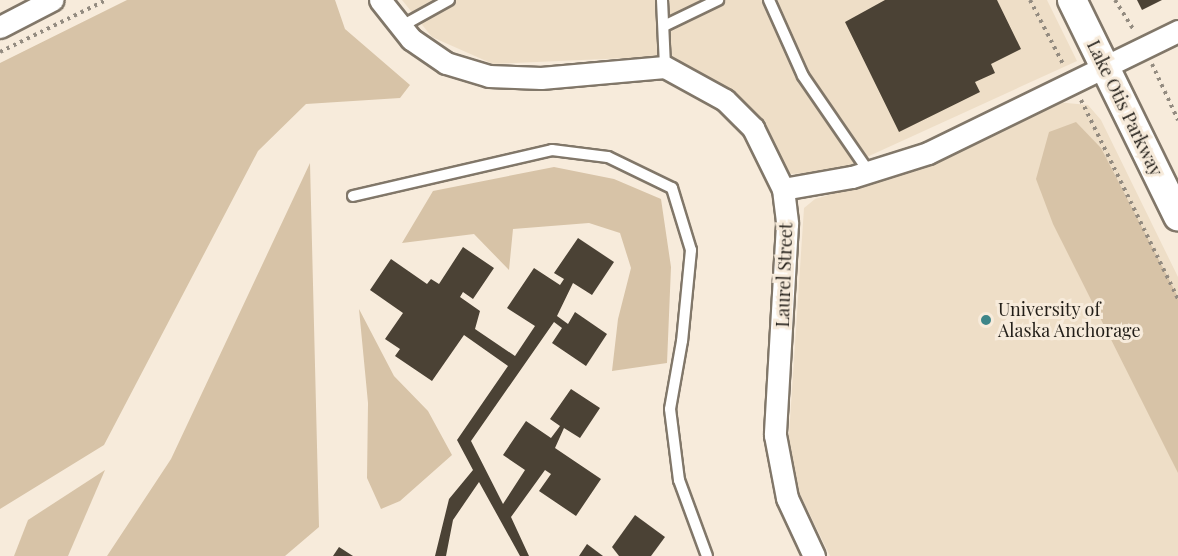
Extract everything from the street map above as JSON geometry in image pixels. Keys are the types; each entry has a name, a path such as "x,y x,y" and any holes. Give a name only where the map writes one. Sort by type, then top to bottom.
{"main road":[{"name":"Lake Otis Parkway","path":"1072,0 1175,203"}],"street":[{"path":"0,27 52,0"},
{"path":"380,0 400,27 446,63 489,76 541,78 665,67"},
{"path":"783,189 869,172 928,153 1178,32"},
{"name":"Laurel Street","path":"665,67 725,100 753,128 783,189 788,224 775,435 787,498 814,556"}],"lane":[{"path":"400,27 449,0"},
{"path":"662,0 666,25 665,67"},
{"path":"666,25 718,0"},
{"path":"769,0 803,76 869,172"},
{"path":"353,196 552,150 608,157 672,188 691,250 682,341 670,409 679,480 706,556"}],"path":[{"path":"0,52 106,0"},
{"path":"1030,0 1178,298"}],"shaded area":[{"path":"127,0 335,0 345,29 410,85 400,98 306,104 258,151 104,445 0,509 0,63"},
{"path":"402,0 1047,0 1077,61 834,172 788,174 749,109 692,73 627,58 493,64 432,37"},
{"name":"University of Alaska Anchorage","path":"1056,102 1088,105 1101,120 1178,277 1178,556 830,556 796,486 788,450 804,208 815,199 924,167"},
{"path":"1076,122 1101,148 1178,297 1178,473 1053,224 1036,179 1049,132"},
{"path":"310,163 319,527 285,556 107,556 171,459"},
{"path":"554,167 614,179 661,199 671,267 667,363 612,371 618,319 631,268 620,233 589,223 513,229 509,270 474,234 402,243 433,191"},
{"path":"359,309 394,376 428,411 452,455 400,501 381,509 367,478 368,403"},
{"path":"105,470 68,556 14,556 28,520"}],"building":[{"path":"885,0 997,0 1021,49 991,64 995,73 975,82 980,92 899,132 845,22"},
{"path":"1137,0 1162,0 1142,10"},
{"path":"578,238 614,262 592,295 573,283 557,316 568,324 575,312 607,334 586,366 552,343 562,328 554,322 471,441 503,504 525,470 503,455 526,421 551,438 560,426 550,419 571,389 600,408 580,438 564,428 555,448 601,479 576,516 539,491 551,474 545,470 511,517 529,556 520,556 479,482 453,520 446,556 435,556 449,499 473,470 457,440 508,366 464,335 432,381 395,356 400,349 385,339 403,313 370,290 391,259 427,284 431,279 439,284 463,247 494,268 473,299 463,292 460,297 480,311 475,329 515,356 535,326 507,308 534,268 560,285 564,279 554,273"},
{"path":"635,515 665,537 651,556 619,556 612,547"},
{"path":"587,544 603,556 579,556"},
{"path":"339,547 353,556 333,556"}],"place":[{"name":"University of Alaska Anchorage","path":"986,320"}]}
